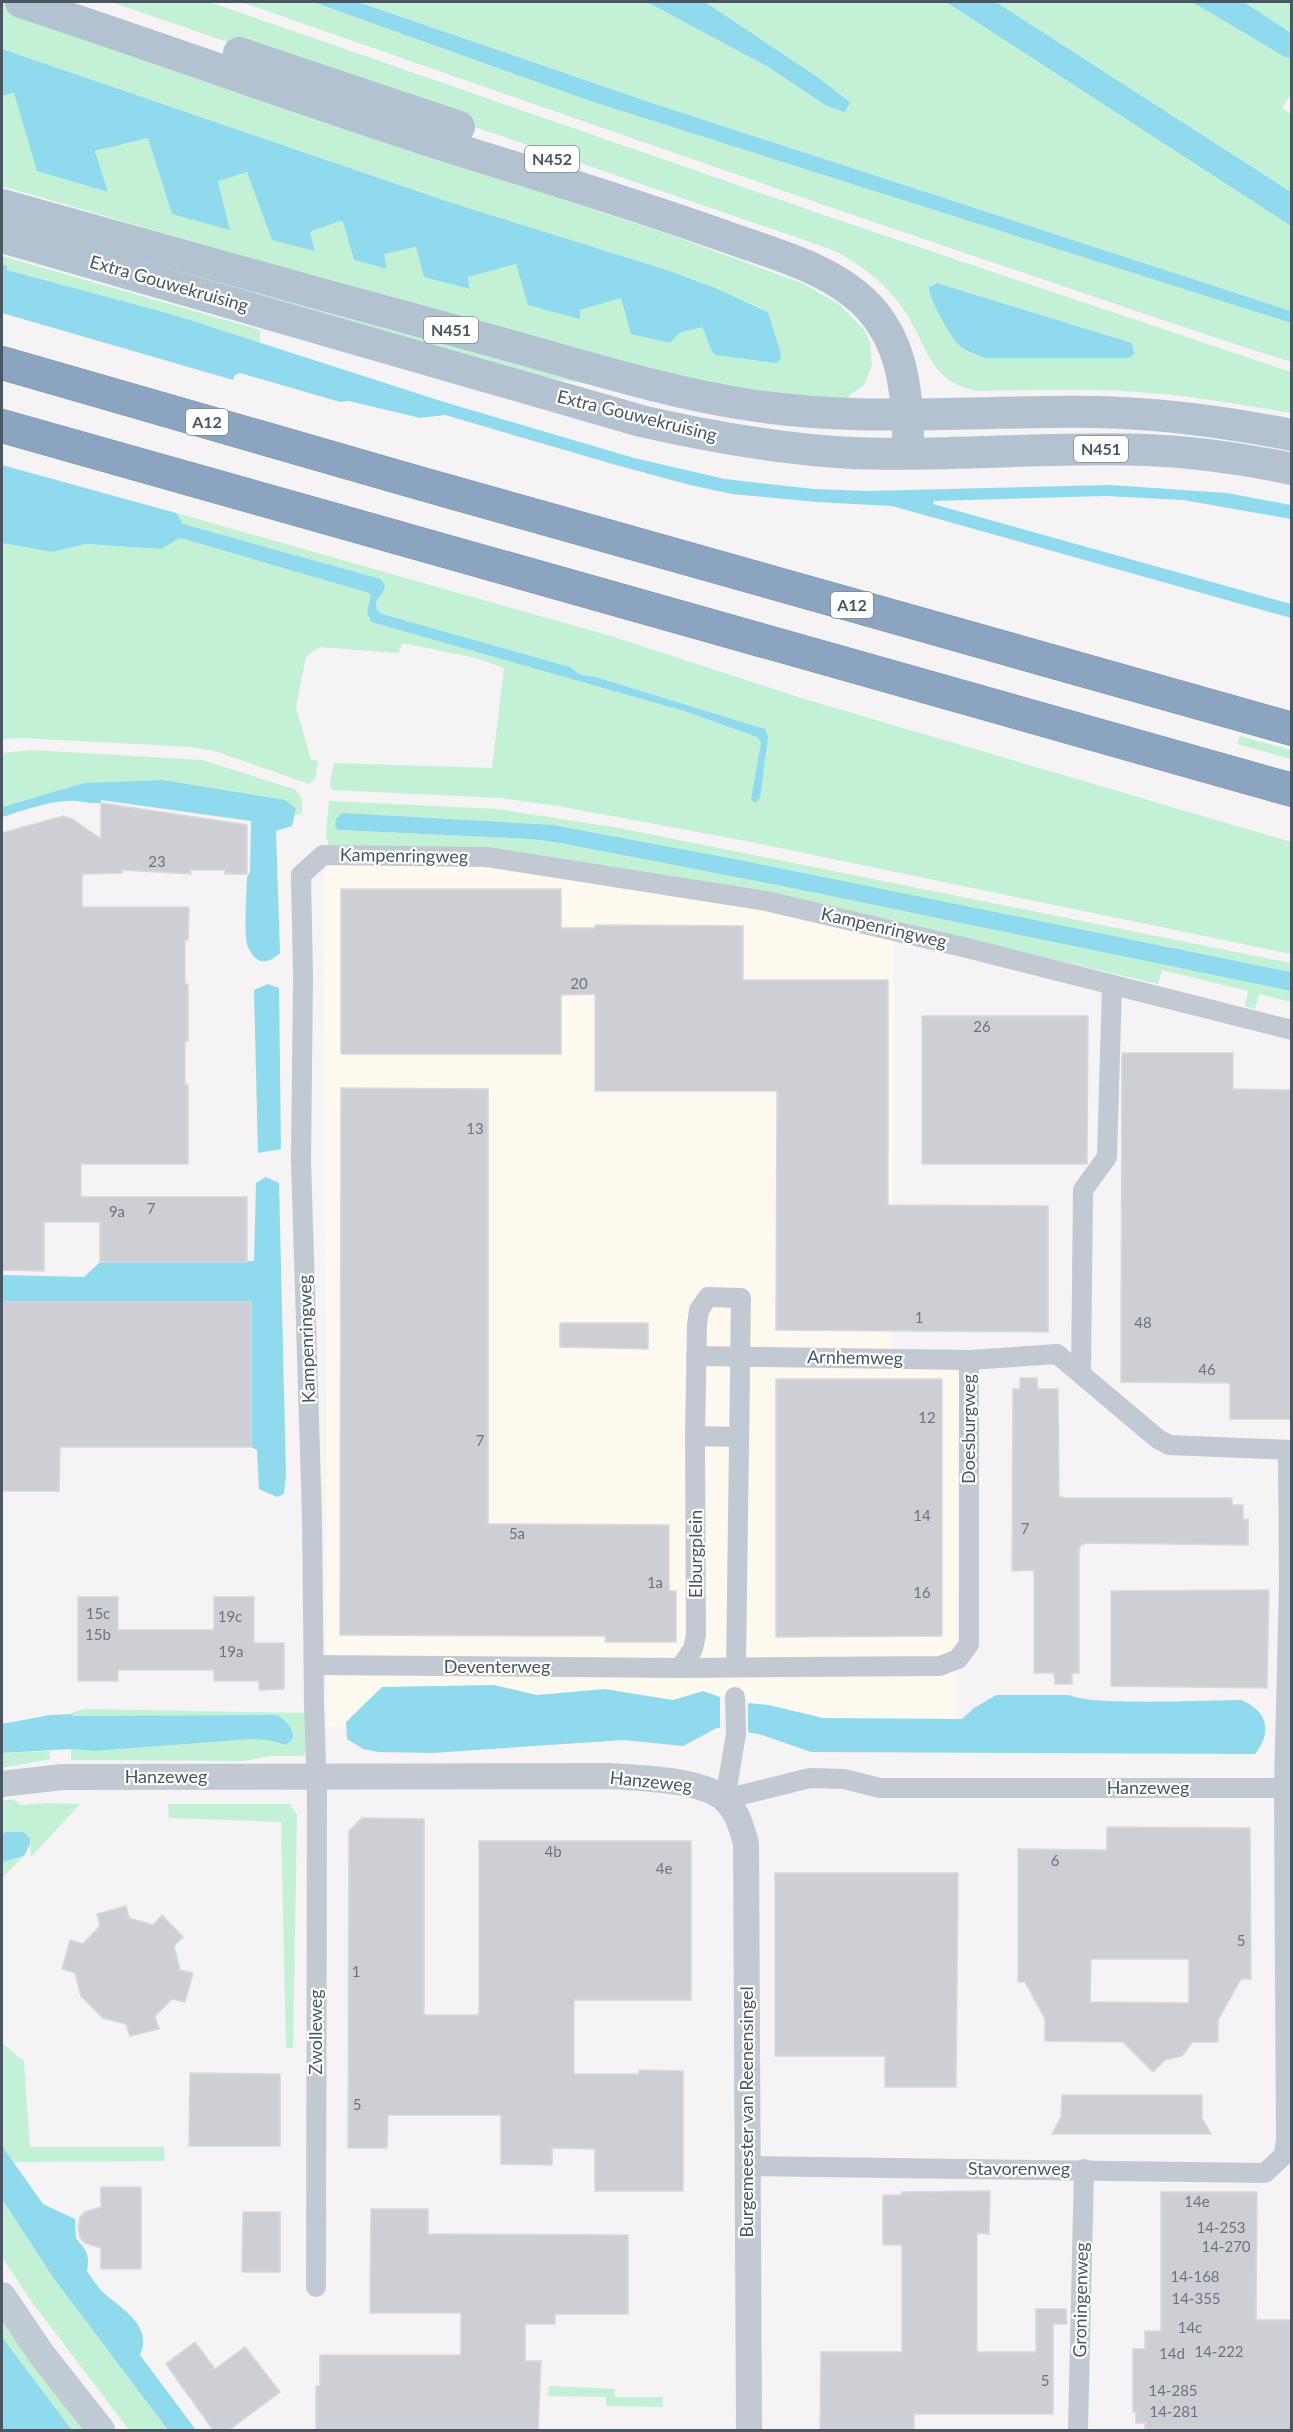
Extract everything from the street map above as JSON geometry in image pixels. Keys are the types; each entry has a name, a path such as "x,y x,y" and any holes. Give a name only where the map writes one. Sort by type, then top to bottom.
{"highway":[{"name":"A12","path":"2,363 1292,729"},
{"path":"2,426 1292,790"}],"main road":[{"name":"N452","path":"21,2 391,128 633,205 821,272 858,296 885,328 902,369 915,416"},
{"name":"N452","path":"87,2 691,206 832,257 851,267 868,280 890,303 903,322 920,361 923,382 908,453"},
{"name":"Extra Gouwekruising","path":"2,205 360,306 678,391 785,410 824,414 915,416 1060,412 1133,413 1217,422 1292,435"},
{"name":"Extra Gouwekruising","path":"2,237 665,426 722,438 793,448 853,453 1148,450 1220,456 1292,469"},
{"path":"2,2296 42,2355 101,2430"}],"street":[{"name":"Kampenringweg","path":"316,1777 312,1517 301,1161 303,976 301,875 323,855 487,857 754,899 916,935 1292,1030"},
{"path":"1112,985 1107,1157 1083,1190 1081,1374 1169,1446 1290,1450 1288,1788"},
{"name":"Elburgplein","path":"680,1668 693,1649 696,1635 696,1356 699,1310 708,1297 741,1298 736,1667"},
{"name":"Doesburgweg","path":"680,1668 939,1666 958,1659 969,1644 969,1360 1057,1354 1081,1374"},
{"path":"696,1356 740,1356"},
{"name":"Arnhemweg","path":"740,1356 969,1360"},
{"path":"695,1436 738,1437"},
{"name":"Deventerweg","path":"314,1665 680,1668"},
{"path":"725,1799 736,1734 735,1697"},
{"name":"Hanzeweg","path":"3,1784 62,1777 609,1776 666,1780 702,1788 725,1799 810,1778 844,1779 880,1788 1288,1788"},
{"name":"Zwolleweg","path":"316,1777 316,2287"},
{"name":"Stavorenweg","path":"747,2166 1264,2173 1288,2157 1286,2128 1288,1788"},
{"name":"Burgemeester van Reenensingel","path":"725,1799 739,1818 746,1843 749,2430"},
{"name":"Groningenweg","path":"1078,2430 1084,2169"}],"shaded area":[{"path":"349,823 894,905 892,1365 958,1370 956,1737 327,1727 324,878"}],"green space":[{"path":"2,2 160,66 679,238 804,284 840,305 865,331 870,342 872,365 864,385 843,400 832,402 697,383 293,271 2,186 2,96 14,93 38,171 108,192 95,151 148,138 230,229 218,180 248,172 254,186 315,250 310,232 340,221 343,222 354,260 387,269 383,254 416,247 470,288 468,277 517,264 580,319 579,310 621,298 679,333 702,326 715,355 776,363 768,312 761,308 667,270 449,202 2,49"},
{"path":"111,2 209,2 853,225 1291,372 1291,413 1140,392 979,391 962,387 949,380 931,361 904,310 881,283 863,268 833,250","holes":["937,283 1132,343 1129,358 984,358 967,352 932,284"]},
{"path":"241,2 313,2 590,101 1291,323 1291,362 850,214"},
{"path":"358,2 647,2 768,67 825,105 850,102 816,76 705,2 946,2 1291,226 1291,311 646,101"},
{"path":"996,2 1192,2 1285,57 1291,58 1291,94 1282,108 1291,114 1291,192"},
{"path":"1244,2 1291,2 1291,33"},
{"path":"2,215 612,388 509,371 2,225"},
{"path":"2,256 260,330 260,344 171,314 7,270 7,266 2,264"},
{"path":"176,513 614,637 801,698 1291,842 1291,954 746,841 558,806 500,798 332,790 330,784 334,763 492,768 504,668 476,658 403,643 398,653 319,647 306,657 296,707 311,760 318,761 315,779 309,784 215,751 192,747 23,738 2,739 2,543 52,552 86,544 160,549 180,538 367,592 371,594 367,612 371,622 684,711 757,737 761,742 751,798 765,729 596,677 579,674 570,667 382,614 377,610 376,605 385,585 381,579 183,524"},
{"path":"1240,736 1291,750 1291,759 1237,744"},
{"path":"31,750 202,760 294,789 302,803 302,814 295,815 296,809 84,783 2,807 2,753"},
{"path":"329,801 497,809 619,828 1291,963 1291,972 740,860 553,825 338,830 531,839 560,843 787,887 1291,991 1291,1002 1259,994 1255,1009 1245,1006 1248,991 1162,970 1158,984 786,896 329,846 326,835"},
{"path":"87,1709 303,1713 308,1715 306,1751 303,1756 270,1756 244,1761 71,1760 71,1749 94,1751 253,1739 285,1745 294,1735 292,1728 278,1715 74,1716 71,1714"},
{"path":"50,1751 50,1759 2,1768 2,1753"},
{"path":"13,1799 21,1805 80,1804 31,1857 30,1838 6,1832 2,1834 2,1801"},
{"path":"168,1804 290,1804 297,1815 293,2048 286,2048 281,1822 169,1818"},
{"path":"24,1856 2,1878 2,1862"},
{"path":"2,2043 24,2061 30,2147 164,2147 165,2161 11,2162 2,2146"},
{"path":"2,2199 52,2276 168,2430 129,2430 29,2298 2,2257"},
{"path":"2,2313 89,2430 72,2430 2,2337"},
{"path":"549,2386 615,2389 615,2397 663,2397 663,2407 606,2406 606,2397 548,2396"}],"water":[{"path":"313,2 358,2 646,101 1291,311 1291,323 590,101"},
{"path":"647,2 705,2 816,76 850,102 845,112 825,105 768,67"},
{"path":"946,2 996,2 1291,192 1291,226"},
{"path":"1192,2 1244,2 1291,33 1291,58 1285,57"},
{"path":"2,49 449,202 667,270 715,288 768,312 781,354 780,360 776,363 715,355 702,327 679,333 670,343 631,334 621,298 580,310 580,319 528,305 516,264 468,277 470,289 424,277 416,247 384,254 387,269 354,260 343,222 340,221 310,232 315,251 272,240 247,172 218,181 230,230 172,214 148,138 95,151 108,192 37,171 14,93 2,96"},
{"path":"2,264 7,266 7,270 171,314 441,401 634,458 725,479 814,489 868,491 1110,485 1227,493 1291,505 1291,519 1183,500 1106,496 934,501 933,504 1291,604 1291,618 892,506 732,494 616,465 445,415 420,418 349,401 340,402 240,373 235,375 233,380 2,313"},
{"path":"937,283 1132,343 1134,354 1129,358 984,358 971,353 955,341 936,308 930,292 929,287"},
{"path":"2,465 176,513 183,524 381,579 385,585 376,605 377,610 382,614 570,667 579,674 596,677 765,729 768,737 760,798 755,803 751,799 761,742 757,737 684,711 371,622 367,612 371,595 366,592 180,538 161,549 86,544 52,552 2,543"},
{"path":"162,780 285,800 296,809 292,826 276,831 280,953 271,960 258,960 251,953 247,942 245,924 247,877 250,872 251,821 101,800 101,803 71,801 51,803 2,817 2,807 84,783"},
{"path":"342,813 553,825 740,860 1291,972 1291,991 787,887 560,843 531,839 338,830 335,826 336,819"},
{"path":"268,984 279,988 281,1149 258,1153 254,990"},
{"path":"266,1177 279,1183 286,1476 284,1494 277,1497 259,1489 257,1450 251,1447 251,1302 2,1302 2,1275 84,1277 100,1262 254,1261 256,1183"},
{"path":"494,1685 537,1695 605,1689 673,1700 703,1691 734,1702 769,1705 823,1718 962,1719 974,1708 996,1695 1070,1695 1124,1701 1241,1700 1250,1704 1262,1716 1265,1730 1261,1746 1255,1754 811,1752 759,1734 717,1728 683,1746 624,1740 432,1753 378,1752 363,1749 347,1739 346,1722 382,1687"},
{"path":"71,1714 74,1716 278,1715 290,1726 293,1738 285,1745 253,1739 94,1751 71,1749 2,1753 2,1724 50,1715"},
{"path":"23,1832 30,1838 30,1844 24,1856 2,1862 2,1834"},
{"path":"2,2146 43,2204 75,2219 76,2238 85,2249 87,2256 87,2271 102,2292 127,2313 139,2327 143,2335 140,2355 196,2430 168,2430 52,2276 2,2199"},
{"path":"2,2337 72,2430 2,2430"}],"pier":[{"path":"720,1696 748,1700 748,1734 720,1732"}],"building":[{"path":"101,803 247,825 247,874 225,874 225,870 190,870 191,874 122,870 122,873 82,874 82,907 189,907 188,940 185,940 185,984 188,984 185,1085 188,1085 188,1164 81,1164 81,1197 247,1197 247,1262 100,1262 100,1222 44,1222 44,1271 2,1270 2,833 63,816 72,819 101,839"},
{"path":"341,889 561,889 561,928 595,928 595,925 743,926 743,980 888,980 888,1205 1048,1206 1048,1332 776,1330 777,1091 595,1091 595,994 561,995 561,1054 341,1054"},
{"path":"922,1016 1088,1016 1087,1164 922,1164"},
{"path":"1122,1053 1233,1053 1233,1089 1292,1090 1292,1419 1230,1419 1230,1383 1121,1382"},
{"path":"341,1088 488,1089 488,1524 669,1525 669,1591 676,1591 676,1642 605,1642 606,1636 340,1635"},
{"path":"2,1302 251,1302 251,1447 60,1447 59,1491 2,1491"},
{"path":"560,1323 648,1323 648,1349 560,1347"},
{"path":"1020,1378 1037,1378 1038,1389 1058,1389 1059,1496 1064,1498 1232,1498 1232,1505 1243,1505 1243,1520 1248,1519 1248,1545 1086,1543 1081,1545 1079,1549 1079,1673 1072,1673 1072,1684 1055,1684 1054,1673 1034,1673 1034,1570 1012,1571 1013,1389 1020,1389"},
{"path":"776,1379 942,1379 942,1636 776,1637"},
{"path":"1269,1590 1267,1688 1111,1686 1111,1591"},
{"path":"78,1597 118,1597 118,1630 214,1630 214,1597 254,1597 254,1643 284,1643 284,1689 259,1690 259,1681 214,1681 214,1670 118,1670 118,1681 78,1681"},
{"path":"362,1818 424,1819 424,2015 479,2015 479,1841 691,1841 691,2000 574,2000 574,2074 639,2074 639,2070 683,2071 683,2191 595,2191 595,2149 552,2148 552,2165 501,2164 501,2115 388,2115 387,2148 348,2148 349,1831"},
{"path":"1107,1827 1250,1828 1251,1979 1241,1979 1218,2020 1218,2042 1192,2042 1182,2056 1165,2060 1153,2072 1123,2042 1045,2041 1045,2019 1025,1982 1018,1982 1018,1849 1107,1850","holes":["1091,1959 1189,1959 1189,2003 1090,2002"]},
{"path":"775,1873 958,1873 956,2087 885,2087 885,2056 775,2056"},
{"path":"126,1906 129,1918 153,1925 162,1915 183,1937 174,1946 180,1970 193,1973 185,2002 172,1999 155,2016 159,2029 130,2036 126,2024 103,2018 81,1996 75,1973 62,1969 70,1940 83,1944 100,1926 97,1914"},
{"path":"190,2073 280,2074 280,2146 189,2146"},
{"path":"1062,2095 1202,2095 1202,2118 1211,2134 1052,2134 1061,2117"},
{"path":"101,2187 141,2187 141,2269 101,2269 101,2248 85,2243 80,2238 78,2227 80,2217 85,2212 101,2207"},
{"path":"990,2191 989,2234 977,2233 977,2352 1036,2352 1036,2309 1066,2309 1067,2324 1053,2324 1053,2414 914,2414 914,2430 820,2430 821,2352 902,2352 902,2245 883,2245 883,2195 902,2195 902,2192"},
{"path":"1161,2192 1257,2192 1256,2320 1292,2320 1292,2430 1145,2430 1145,2423 1136,2423 1136,2412 1133,2412 1133,2349 1145,2349 1145,2331 1161,2331"},
{"path":"371,2209 428,2209 428,2234 628,2235 628,2314 555,2314 555,2324 525,2324 525,2361 541,2361 538,2430 316,2430 316,2386 320,2386 320,2355 461,2355 461,2313 370,2313"},
{"path":"243,2212 280,2212 280,2272 242,2272"},
{"path":"195,2342 215,2369 245,2347 280,2392 229,2430 213,2430 166,2364"}]}
